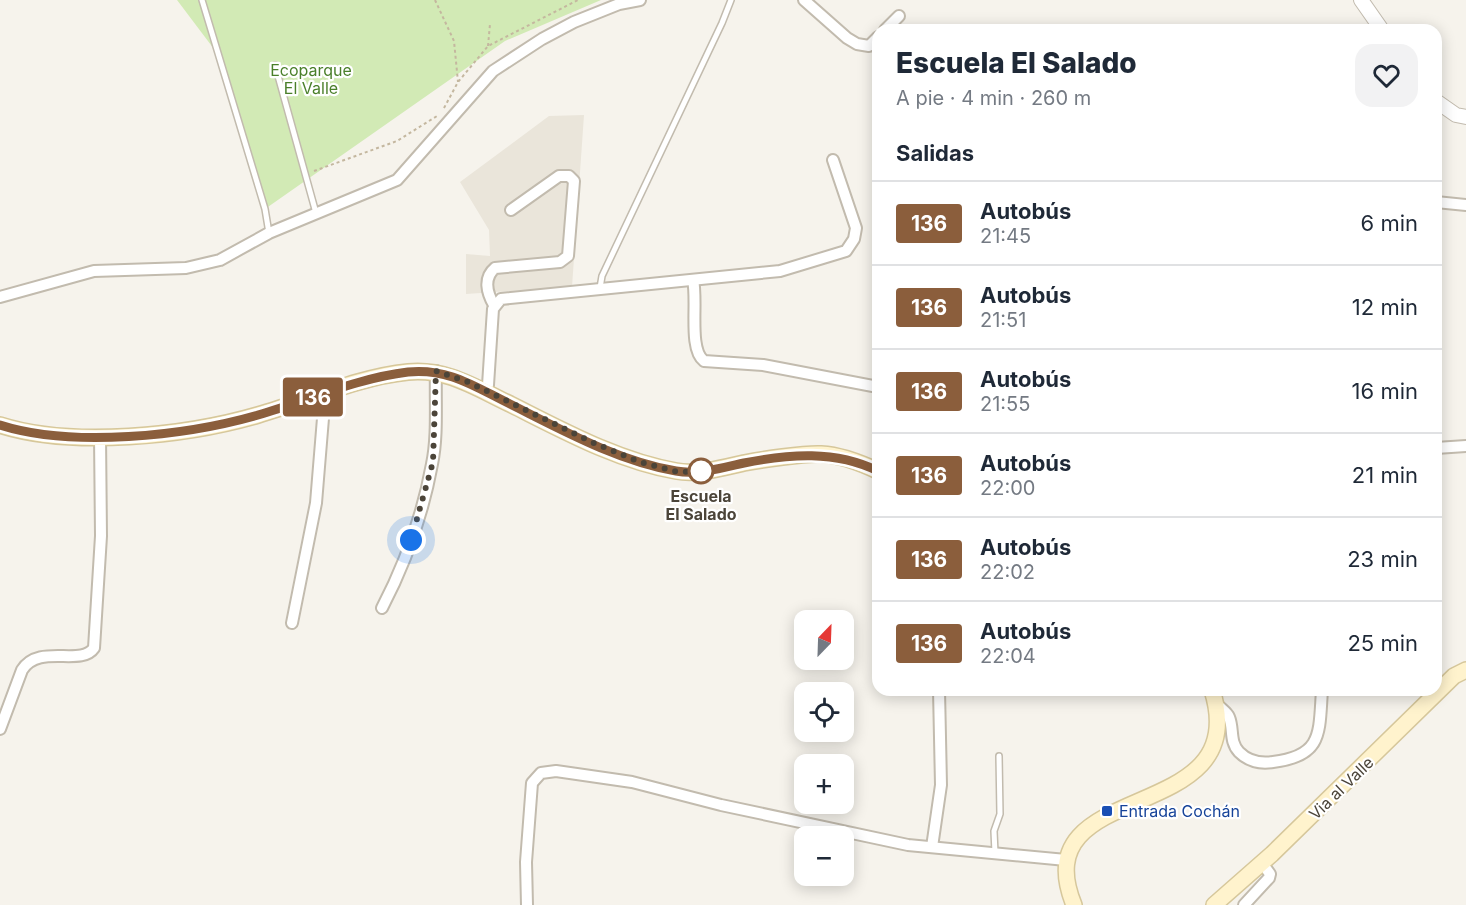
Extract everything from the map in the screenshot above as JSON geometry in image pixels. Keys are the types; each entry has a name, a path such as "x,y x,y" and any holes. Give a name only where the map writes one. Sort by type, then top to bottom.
{"main road":[{"path":"0,425 19,431 64,437 176,432 256,416 406,372 436,371 484,390 596,444 640,462 678,472 712,470 748,462 821,454 861,463 872,468"},
{"name":"Via al Valle","path":"1442,688 1454,676 1466,670"},
{"name":"Via al Valle","path":"1214,905 1262,863 1433,696"},
{"path":"1074,905 1065,881 1066,860 1072,846 1083,830 1098,819 1163,792 1187,778 1204,759 1215,738 1220,714 1214,697"}],"street":[{"path":"0,297 94,271 186,268 220,260 269,233 397,180 493,71 542,39 583,18 619,4 640,0"},
{"path":"804,0 857,44 869,46 872,43"},
{"path":"1360,0 1378,24"},
{"path":"891,24 899,16"},
{"path":"1442,105 1456,115 1466,117"},
{"path":"495,304 504,297 780,271 846,251 854,239 856,228 833,160"},
{"path":"484,390 488,385 495,304 488,294 488,278 495,268 560,262 568,256 574,180 566,175 559,176 511,210"},
{"path":"1442,203 1466,205"},
{"path":"693,280 697,293 695,350 704,362 763,364 872,386"},
{"path":"382,608 395,583 411,540 433,462 436,371"},
{"path":"292,623 316,503 325,394"},
{"path":"0,729 22,670 28,662 39,657 87,654 94,648 100,536 100,436"},
{"path":"1442,448 1466,446"},
{"path":"932,847 941,785 939,696"},
{"path":"1214,697 1228,715 1233,742 1244,756 1262,764 1291,760 1308,751 1316,740 1321,696"},
{"path":"527,905 526,862 532,783 537,776 546,771 632,782 721,805 908,845 1066,860"},
{"path":"1245,905 1269,878 1262,863"}],"lane":[{"path":"202,0 265,209 269,233"},
{"path":"600,288 602,276 722,23 730,0"},
{"path":"274,65 316,213"},
{"path":"995,853 994,831 1000,814 999,756"}],"path":[{"path":"435,0 454,41 458,82"},
{"path":"305,175 397,141 424,126 442,113 458,82 489,46 578,0"},
{"path":"489,46 490,24"}],"shaded area":[{"path":"584,115 572,287 466,294 466,254 490,256 489,230 460,182 549,116"}],"green space":[{"name":"Ecoparque El Valle","path":"177,0 601,0 505,41 265,209 217,53"}],"bus line":[{"name":"136","path":"0,425 19,431 64,437 176,432 256,416 329,392 406,372 436,371 468,382 596,444 640,462 678,472 712,470 748,462 821,454 861,463 872,468"}],"place":[{"name":"Escuela El Salado","path":"701,471"},
{"name":"Entrada Cochán","path":"1107,811"}],"route":[{"path":"411,540 433,462 436,371 468,382 510,404 640,462 678,472 701,471"}]}
